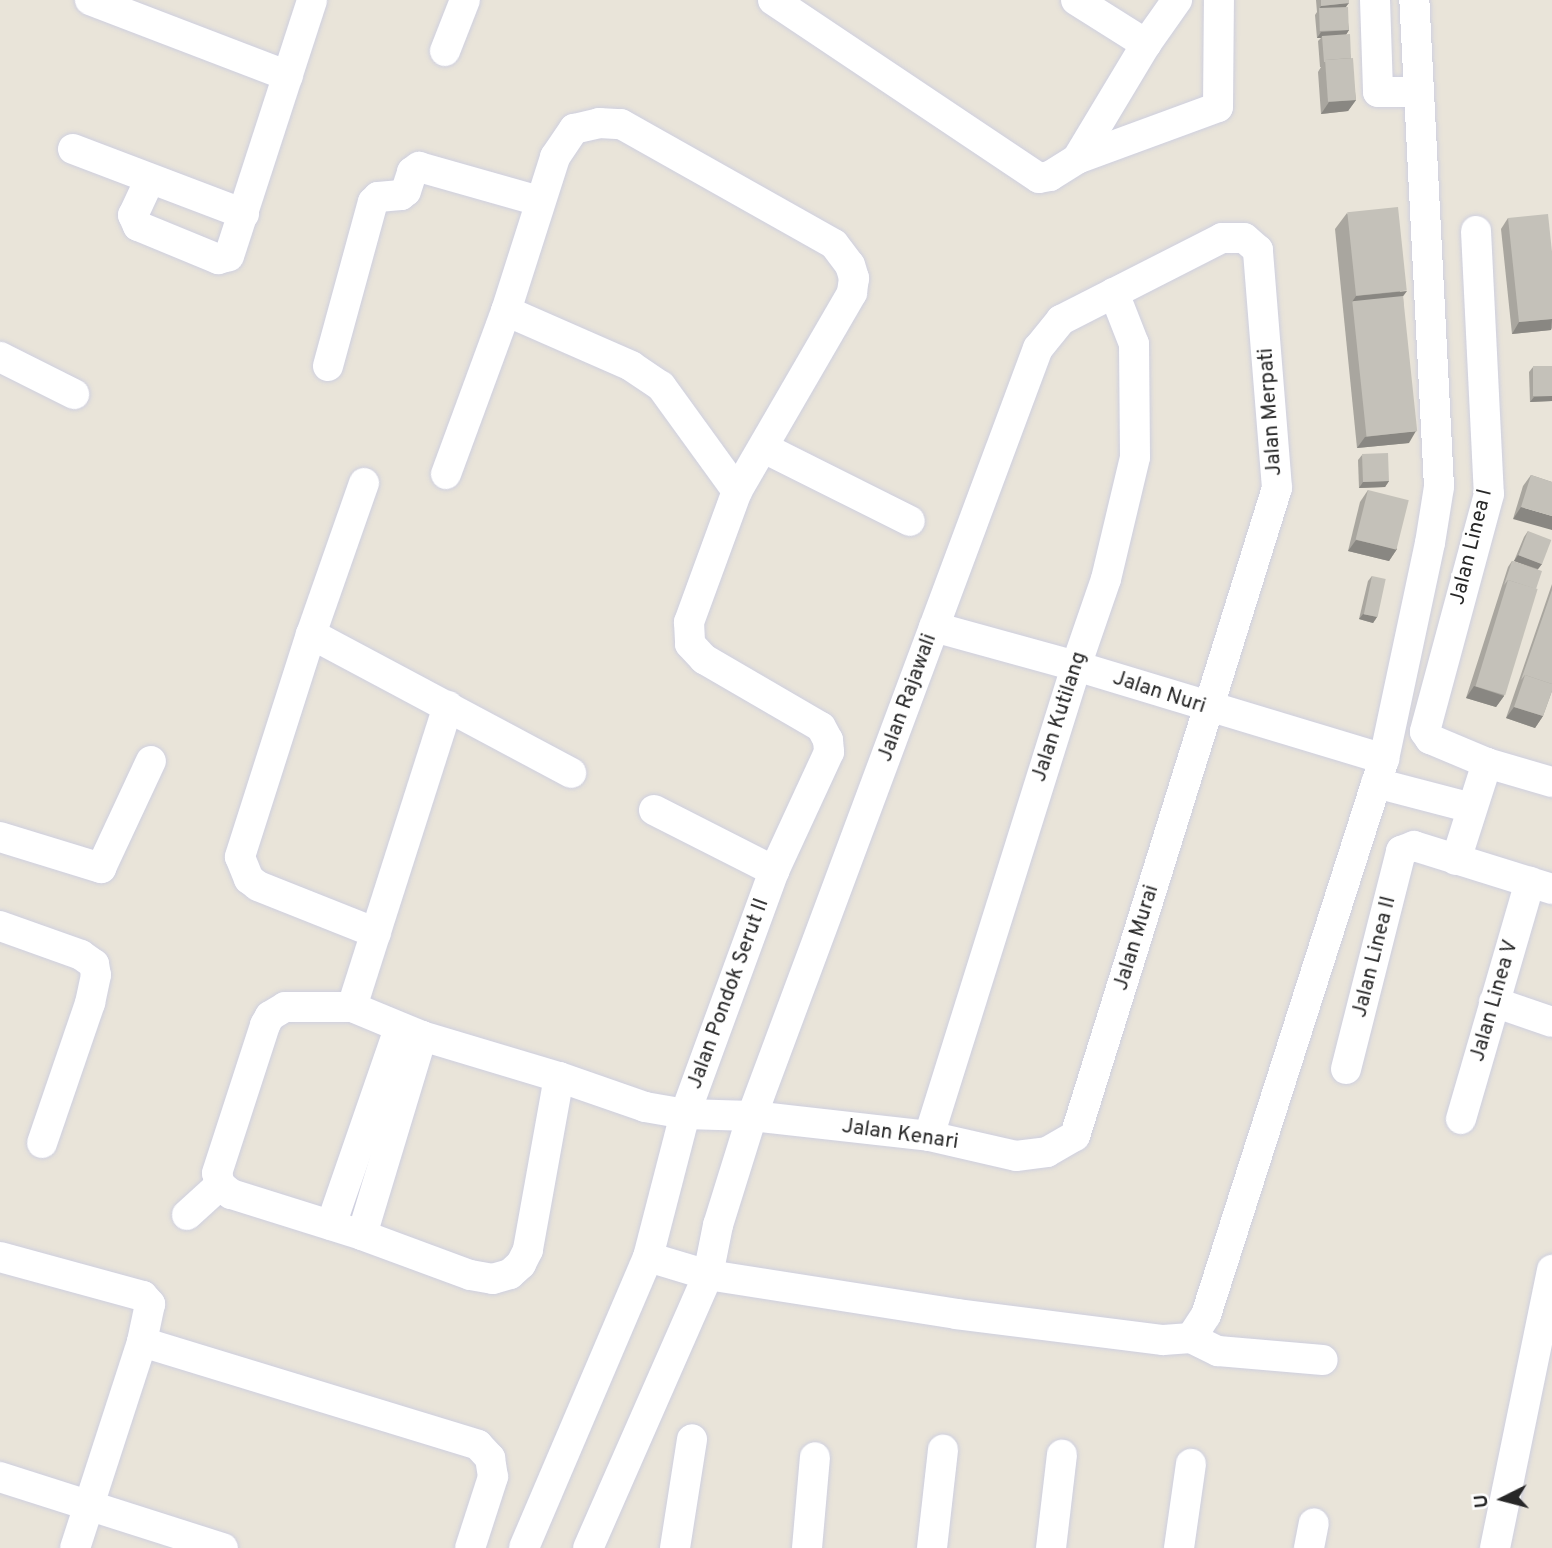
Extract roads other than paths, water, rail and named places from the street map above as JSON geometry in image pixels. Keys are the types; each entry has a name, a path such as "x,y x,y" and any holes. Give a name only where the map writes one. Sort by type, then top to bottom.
{"street":[{"path":"90,0 288,76"},
{"path":"150,179 133,215 138,226 223,259 229,256 312,0"},
{"path":"445,51 465,0"},
{"path":"773,0 1039,178 1050,176 1077,159 1218,107 1219,0"},
{"path":"1076,0 1146,44"},
{"path":"1077,159 1146,44 1177,0"},
{"path":"1376,0 1378,92 1418,92"},
{"path":"1191,1338 1206,1315 1380,771 1430,543 1439,487 1414,0"},
{"path":"446,474 506,311 555,157 574,129 599,122 621,124 834,244 844,254 854,278 852,293 737,491 661,386 631,366 506,311"},
{"path":"73,149 244,214"},
{"path":"328,366 373,202 378,197 397,196 406,191 412,172 419,167 539,201"},
{"name":"Jalan Linea I","path":"1476,231 1489,494 1425,732 1430,739 1487,763"},
{"name":"Jalan Rajawali","path":"588,1548 708,1275 718,1225 752,1116 1038,348 1061,320 1222,238 1244,238"},
{"name":"Jalan Merpati","path":"1208,708 1277,488 1258,250 1244,238"},
{"name":"Jalan Kutilang","path":"929,1136 1076,666 1106,579 1135,457 1134,344 1114,293"},
{"path":"0,358 74,394"},
{"path":"764,448 910,521"},
{"path":"364,483 311,634 240,857 249,879 258,886 376,933"},
{"name":"Jalan Pondok Serut II","path":"524,1548 648,1257 685,1114 774,871 829,752 828,740 821,727 704,659 690,644 689,622 737,491"},
{"name":"Jalan Nuri","path":"934,627 1076,666 1208,708 1472,808"},
{"path":"311,634 571,773"},
{"path":"448,706 352,1007 285,1007 270,1016 217,1173 220,1185 231,1194 362,1235 470,1275 493,1279 510,1275 522,1264 527,1250 559,1077"},
{"name":"Jalan Murai","path":"1047,1152 1075,1136 1208,708"},
{"path":"0,837 101,869 151,761"},
{"path":"1541,886 1456,860 1487,763 1552,782"},
{"path":"654,810 774,871"},
{"name":"Jalan Linea II","path":"1346,1069 1401,851 1414,846 1456,860"},
{"name":"Jalan Linea V","path":"1461,1119 1494,1002 1541,886"},
{"path":"0,926 81,955 94,964 96,975 90,1003 42,1143"},
{"path":"1494,1002 1552,1022"},
{"name":"Jalan Kenari","path":"352,1007 410,1032 559,1077 645,1107 685,1114 752,1116 929,1136 1016,1156 1047,1152"},
{"path":"331,1225 410,1032"},
{"path":"362,1235 410,1032"},
{"path":"187,1215 220,1185"},
{"path":"0,1257 143,1296 150,1304 142,1342 75,1548"},
{"path":"648,1257 708,1275 957,1314 1163,1340 1191,1338 1218,1350 1323,1360"},
{"path":"1495,1548 1552,1270"},
{"path":"142,1342 478,1445 490,1458 493,1477 470,1548"},
{"path":"675,1548 692,1439"},
{"path":"932,1548 943,1451"},
{"path":"1051,1548 1062,1455"},
{"path":"807,1548 815,1457"},
{"path":"1179,1548 1191,1464"},
{"path":"0,1476 223,1548"}]}
